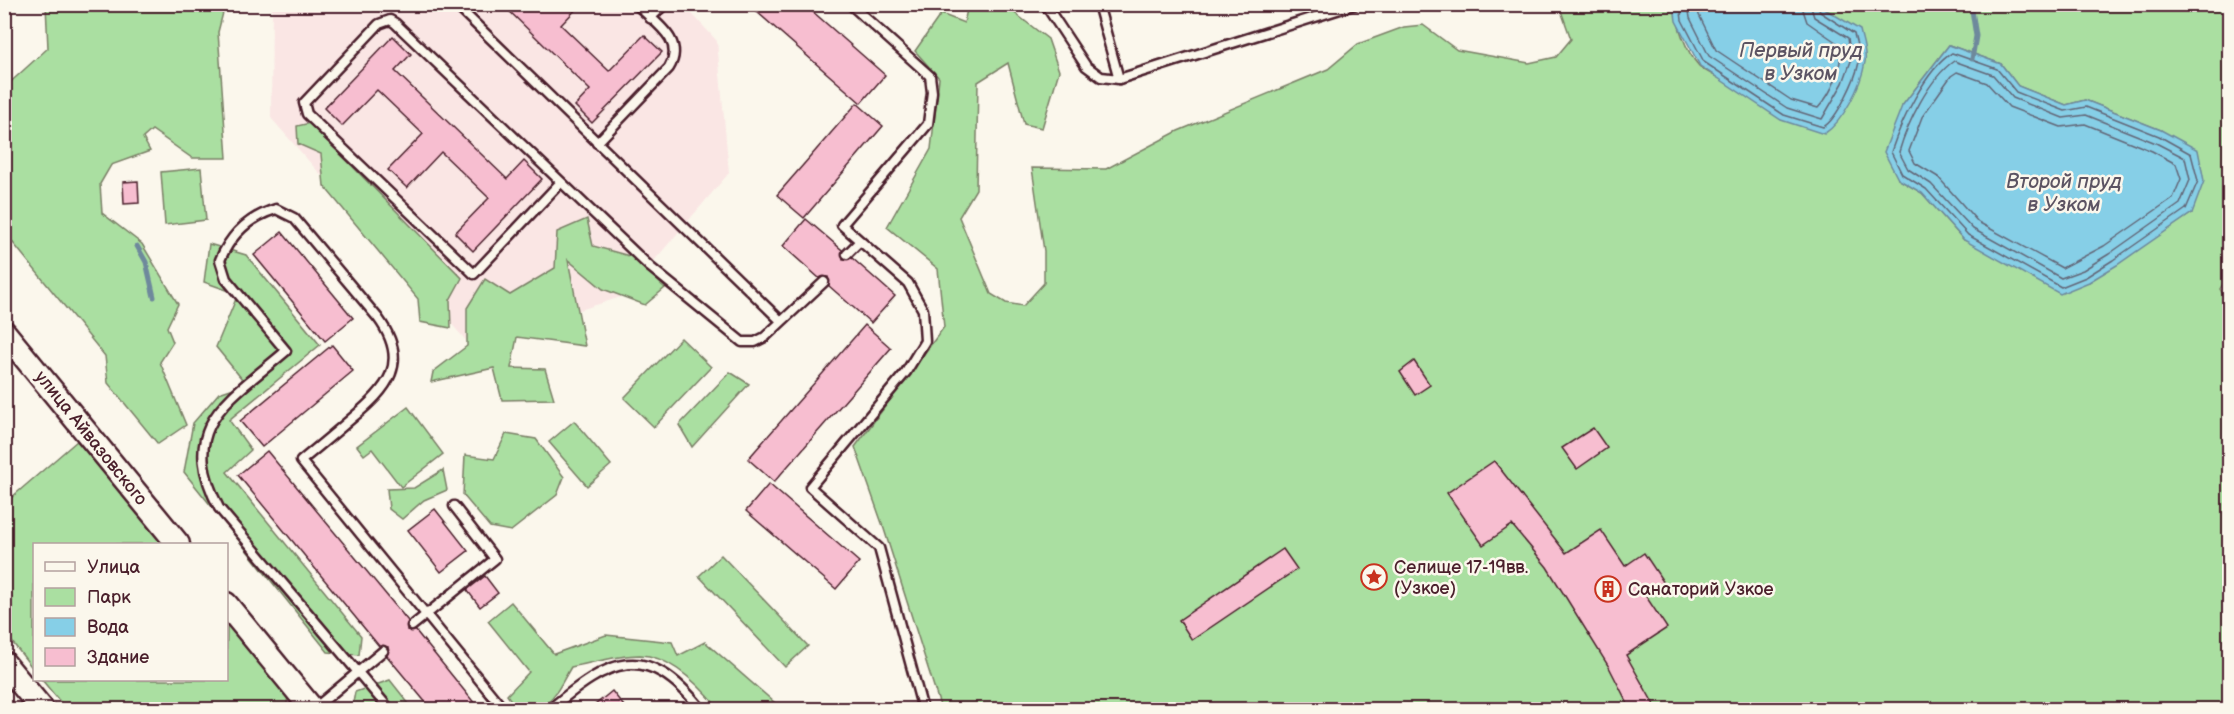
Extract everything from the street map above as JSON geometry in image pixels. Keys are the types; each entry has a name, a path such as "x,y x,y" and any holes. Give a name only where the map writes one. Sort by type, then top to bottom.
{"main road":[{"name":"улица Айвазовского","path":"4,332 177,543"},
{"path":"228,606 313,710"},
{"path":"4,663 43,710"}],"lane":[{"path":"455,4 782,321"},
{"path":"597,143 669,68 676,57 676,47 670,38 636,4"},
{"path":"650,18 665,4"},
{"path":"850,4 930,76 932,92 928,124 842,225 908,283 923,310 925,341 906,372 810,487 879,548 923,710"},
{"path":"1045,4 1086,66 1101,77 1119,79 1356,4"},
{"path":"1098,4 1119,79"},
{"path":"561,182 474,274 307,114 304,103 379,24 390,20 561,182 650,267 742,342 755,342 765,338 824,282"},
{"path":"390,710 219,508 207,484 202,458 203,449 206,431 219,408 286,351 226,279 220,260 228,241 256,215 276,209 294,218 388,332 394,359 394,368 387,385 375,399 301,461 504,710"},
{"path":"847,254 860,241"},
{"path":"412,626 495,559 454,506"},
{"path":"313,710 383,651"},
{"path":"549,710 585,679 612,666 638,663 665,672 686,690 702,710"}],"shaded area":[{"path":"272,5 684,5 717,41 729,173 624,296 470,345 271,118"}],"green space":[{"path":"46,5 225,5 218,32 227,158 192,158 152,130 143,138 150,151 111,165 100,184 102,213 142,244 178,304 167,327 173,342 160,362 186,425 158,444 108,383 105,356 5,233 5,87 48,48"},
{"path":"968,5 1012,5 1012,11 1048,39 1059,71 1042,128 1024,124 1008,63 978,82 976,189 959,217 991,294 1006,303 1023,306 1044,283 1044,251 1032,168 1106,169 1178,131 1328,69 1358,44 1404,27 1423,25 1457,50 1529,63 1556,57 1571,39 1559,5 1674,5 1682,37 1694,60 1703,70 1719,78 1826,8 1818,5 2229,5 2230,272 2220,289 2230,306 2229,709 941,709 884,529 855,447 944,327 938,269 887,227 931,149 939,78 915,51 941,14 964,23","holes":["1949,45 2001,64 2018,86 2066,105 2085,100 2161,130 2192,213 2089,282 1964,240 1922,193 1898,179 1902,106"]},
{"path":"310,123 462,278 450,300 451,328 420,322 418,299 324,186 321,154 298,144 297,126"},
{"path":"201,168 206,220 165,225 161,172"},
{"path":"587,219 593,246 633,257 665,288 645,305 603,289 568,260 585,346 517,337 511,368 545,369 554,399 502,400 494,368 431,382 433,372 467,346 467,308 485,279 510,295 555,268 557,232"},
{"path":"209,244 246,255 320,345 229,420 251,450 227,472 361,636 359,655 328,652 184,472 193,423 219,393 246,384 216,347 238,294 204,282"},
{"path":"681,338 711,367 654,427 624,398"},
{"path":"730,372 749,384 692,447 679,425"},
{"path":"408,407 443,454 401,487 372,449 364,455 357,446"},
{"path":"574,421 611,465 587,486 549,442"},
{"path":"506,434 536,439 564,477 557,495 511,531 490,527 463,495 465,455 494,459"},
{"path":"77,441 162,543 33,543 33,669 5,633 5,503"},
{"path":"443,470 447,490 424,500 402,519 389,509 387,489 414,488"},
{"path":"721,555 808,646 785,667 699,576"},
{"path":"511,602 554,654 606,635 672,642 678,656 705,642 782,709 719,709 703,691 674,667 652,657 632,655 571,667 556,692 545,703 529,709 517,709 507,695 529,672 488,621"},
{"path":"228,623 288,696 286,709 66,709 43,681 228,681"},
{"path":"390,680 413,709 352,708 355,692"}],"water":[{"name":"Первый пруд в Узком","path":"1674,5 1818,5 1860,30 1865,62 1860,82 1850,103 1838,121 1824,134 1781,120 1700,66 1676,21"},
{"name":"Второй пруд в Узком","path":"1949,45 2001,64 2018,86 2066,105 2085,100 2161,130 2198,150 2204,181 2192,213 2117,265 2089,282 2060,294 1964,240 1922,193 1898,179 1884,152 1902,106"}],"building":[{"path":"502,4 581,4 561,25 609,71 644,35 662,52 592,123 575,106 590,90"},
{"path":"748,4 804,4 885,75 861,103"},
{"path":"393,36 411,54 395,71 507,179 524,161 542,179 473,251 455,233 489,198 441,152 407,188 388,170 423,134 377,90 342,126 324,108"},
{"path":"857,103 883,126 804,218 777,195"},
{"path":"138,181 139,203 124,204 123,182"},
{"path":"806,219 842,250 843,259 852,258 895,296 871,323 829,286 828,277 819,278 783,246"},
{"path":"282,232 353,318 325,341 254,255"},
{"path":"865,325 891,348 774,482 748,459"},
{"path":"332,345 353,371 262,447 240,421"},
{"path":"1414,361 1430,385 1415,395 1400,372"},
{"path":"1593,428 1607,448 1577,469 1562,448"},
{"path":"267,451 408,621 407,630 416,631 480,710 432,710 387,656 388,647 379,646 238,475"},
{"name":"Санаторий Узкое","path":"1494,461 1566,553 1601,530 1625,566 1644,553 1664,583 1645,595 1667,628 1626,655 1657,710 1631,710 1609,667 1547,567 1512,525 1483,545 1447,493"},
{"path":"769,484 859,562 836,589 746,511"},
{"path":"435,509 468,551 441,572 408,530"},
{"path":"1283,549 1297,569 1192,640 1179,620"},
{"path":"485,576 498,593 480,607 467,590"},
{"path":"612,691 627,710 589,710"}],"waterway":[{"path":"1971,4 1976,36 1972,59"},
{"path":"137,246 146,262 154,297"}],"place":[{"name":"Селище 17-19вв. (Узкое)","path":"1374,577"},
{"name":"Санаторий Узкое","path":"1608,589"}]}
